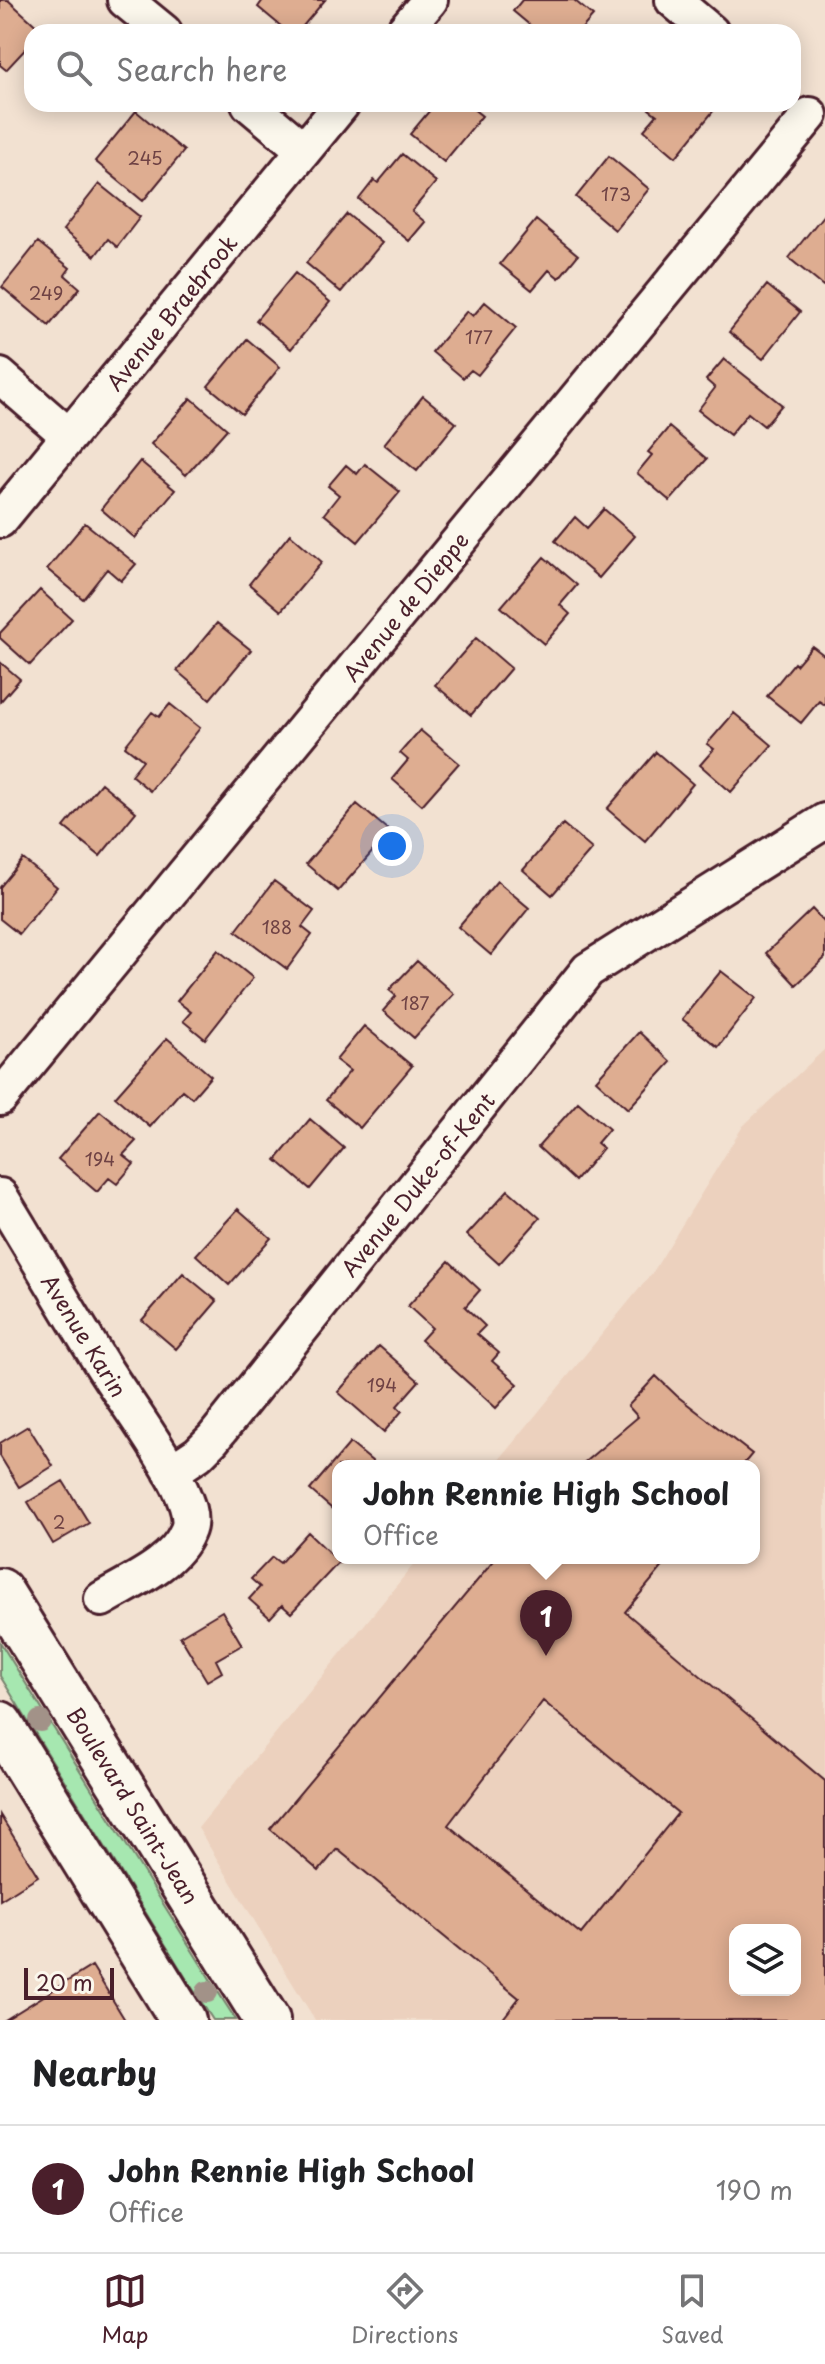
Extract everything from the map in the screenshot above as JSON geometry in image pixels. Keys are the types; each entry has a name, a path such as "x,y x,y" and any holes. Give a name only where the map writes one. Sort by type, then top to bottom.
{"main road":[{"name":"Boulevard Saint-Jean","path":"0,1591 267,2020"},
{"path":"0,1724 183,2020"}],"street":[{"path":"125,0 154,24"},
{"path":"410,24 430,0"},
{"path":"673,0 702,24"},
{"path":"259,112 304,150"},
{"name":"Avenue Braebrook","path":"0,520 335,112"},
{"name":"Avenue de Dieppe","path":"0,1098 809,114"},
{"path":"0,376 69,436"},
{"name":"Avenue Duke-of-Kent","path":"171,1472 198,1454 213,1439 588,970 825,821"},
{"name":"Avenue Karin","path":"0,1196 171,1472"},
{"path":"102,1599 168,1557 188,1531 190,1520 187,1506 171,1472"}],"shaded area":[{"path":"825,1049 825,2020 315,2020 198,1828 414,1564 760,1564 760,1460 499,1460 653,1272 743,1126"}],"green space":[{"path":"0,1642 236,2020 213,2020 191,1986 0,1676"}],"building":[{"path":"0,0 8,0 34,24 24,24 24,51 6,70 0,65"},
{"path":"263,0 325,0 305,24 278,24 258,7"},
{"path":"522,0 574,0 593,16 586,24 528,24 513,11"},
{"path":"135,112 184,151 143,201 95,161"},
{"path":"428,112 477,112 482,116 444,162 410,134"},
{"path":"653,112 713,112 676,157 644,130 657,115"},
{"path":"402,154 436,182 412,211 425,222 409,241 359,199 374,180 378,183"},
{"path":"609,156 649,189 615,230 576,197"},
{"path":"99,184 140,217 117,247 108,239 95,256 63,230"},
{"path":"825,213 825,284 823,286 789,258"},
{"path":"347,214 382,243 341,292 306,263"},
{"path":"536,220 578,255 559,278 549,270 532,290 500,264"},
{"path":"38,242 70,268 65,275 80,288 49,326 2,287"},
{"path":"295,273 330,302 291,349 256,320"},
{"path":"767,285 800,312 763,359 729,332"},
{"path":"485,302 516,328 478,375 471,370 463,378 432,352 467,311 473,316"},
{"path":"247,339 280,367 242,414 208,386"},
{"path":"724,359 782,405 764,426 748,413 730,435 698,410 715,388 706,380"},
{"path":"423,396 456,423 417,471 384,444"},
{"path":"191,398 227,429 186,475 151,444"},
{"path":"669,427 707,459 670,501 637,473 652,455 648,452"},
{"path":"140,461 175,490 135,538 101,509"},
{"path":"365,464 400,492 358,542 324,514 339,495 328,486 346,465 357,474"},
{"path":"604,509 635,536 599,578 555,541 575,517 587,528"},
{"path":"85,523 136,564 121,581 107,569 83,599 47,569"},
{"path":"290,534 322,562 281,611 249,584"},
{"path":"544,557 577,585 560,605 570,614 544,644 501,607"},
{"path":"40,590 72,619 30,665 0,638 0,633"},
{"path":"217,623 251,650 210,699 177,671"},
{"path":"476,638 511,668 471,715 435,685"},
{"path":"812,646 825,656 825,705 819,701 801,723 767,696"},
{"path":"0,662 20,679 0,702"},
{"path":"170,704 200,728 150,791 131,775 143,760 125,746 152,712 159,717"},
{"path":"734,713 772,745 731,792 700,765 714,749 707,744"},
{"path":"420,730 459,763 422,805 392,779 408,760 400,753"},
{"path":"656,752 693,784 645,841 607,809"},
{"path":"101,783 136,812 100,856 64,827"},
{"path":"357,804 405,844 389,862 374,850 338,891 306,864"},
{"path":"563,824 592,849 552,895 523,870"},
{"path":"23,859 57,887 19,934 0,919 0,887"},
{"path":"274,881 314,911 302,927 312,935 287,969 236,931"},
{"path":"497,881 529,908 491,955 458,927"},
{"path":"812,909 825,923 825,958 796,985 766,953"},
{"path":"218,950 253,978 205,1039 183,1021 191,1012 177,1001"},
{"path":"417,961 454,994 414,1038 383,1011 396,996 389,990"},
{"path":"721,971 756,998 718,1047 682,1019"},
{"path":"364,1026 412,1066 360,1128 326,1100 350,1071 336,1060"},
{"path":"639,1032 671,1062 628,1109 596,1080"},
{"path":"167,1038 211,1076 192,1098 182,1090 150,1127 115,1097"},
{"path":"578,1102 609,1129 597,1143 603,1148 575,1181 538,1147"},
{"path":"100,1111 136,1141 123,1155 134,1164 117,1184 109,1178 97,1192 58,1159"},
{"path":"310,1119 344,1148 310,1189 276,1160"},
{"path":"508,1190 540,1218 499,1264 467,1235"},
{"path":"238,1209 271,1238 229,1285 196,1255"},
{"path":"449,1261 480,1290 465,1307 485,1326 477,1334 499,1353 492,1361 518,1384 496,1408 421,1340 432,1328 408,1306"},
{"path":"183,1273 217,1301 176,1349 142,1320"},
{"path":"379,1346 419,1381 397,1406 402,1411 384,1432 338,1392"},
{"path":"656,1376 752,1454 747,1460 587,1460 638,1417 628,1406"},
{"path":"28,1426 53,1466 19,1487 0,1456 0,1443"},
{"path":"350,1443 371,1460 336,1460"},
{"path":"332,1464 332,1509 310,1490"},
{"path":"63,1481 89,1523 53,1544 28,1502"},
{"path":"308,1532 332,1555 332,1564 337,1564 291,1613 282,1605 270,1618 249,1599 260,1587 251,1579 272,1557 280,1563"},
{"path":"491,1564 665,1564 625,1612 825,1781 825,2020 502,2020 519,1998 337,1849 319,1871 270,1829","holes":["543,1701 678,1813 581,1934 448,1825"]},
{"path":"222,1611 242,1645 216,1660 222,1672 207,1681 180,1636"},
{"path":"0,1815 38,1876 0,1900"},
{"path":"92,1966 125,2020 5,2020"}],"place":[{"name":"John Rennie High School","path":"546,1656"}]}
